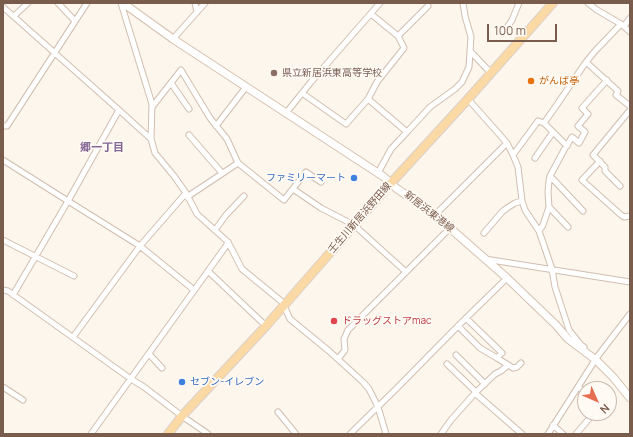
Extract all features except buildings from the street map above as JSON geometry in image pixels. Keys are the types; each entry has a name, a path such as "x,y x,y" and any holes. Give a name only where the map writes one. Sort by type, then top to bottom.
{"main road":[{"name":"新居浜東港線","path":"122,3 173,39 384,177 396,188 435,215 507,278 556,325 568,339 596,358 630,398"},
{"name":"壬生川新居浜野田線","path":"168,434 182,416 266,326 354,224 553,3"}],"street":[{"path":"14,16 28,3"},
{"path":"58,3 75,21"},
{"path":"3,126 7,126 87,3"},
{"path":"122,3 152,104 150,139"},
{"path":"195,3 197,12"},
{"path":"173,39 205,3"},
{"path":"286,113 380,3"},
{"path":"378,173 391,149 430,107 455,89 462,82 469,67 471,37 463,3"},
{"path":"508,26 519,3"},
{"path":"588,3 623,25 630,32"},
{"path":"398,36 428,6"},
{"path":"3,7 150,139 156,153 187,195 197,214 228,242 242,270 280,300 284,305 290,319 338,359 369,389 378,407 386,434"},
{"path":"302,93 346,124 368,99 377,82 404,48 398,36 371,14"},
{"path":"544,123 586,62 596,50 630,18"},
{"path":"470,51 491,73"},
{"path":"586,62 607,80 618,91 616,95 630,106"},
{"path":"152,107 181,70 210,118 227,139 238,163 284,200 306,172 321,182"},
{"path":"539,231 543,225 549,207 548,192 550,176 572,137 578,143 585,132 578,126 588,114 582,108 607,80"},
{"path":"171,82 189,109"},
{"path":"216,126 246,87"},
{"path":"368,99 407,132"},
{"path":"468,99 507,143 513,155 518,167 522,202 525,210 539,231 552,269 569,330 580,345 596,358"},
{"path":"13,295 119,110"},
{"path":"620,186 605,171 605,167 593,155 630,110"},
{"path":"513,155 538,121 544,123 566,146"},
{"path":"535,158 553,132"},
{"path":"189,135 222,173"},
{"path":"435,215 507,143"},
{"path":"3,160 140,246 194,290"},
{"path":"600,161 582,180 621,215 624,217 630,216"},
{"path":"73,337 140,246 164,217 187,195 238,163"},
{"path":"550,176 583,210"},
{"path":"293,189 321,208 354,224 406,272"},
{"path":"215,230 226,215 244,196"},
{"path":"484,233 502,212 515,203 522,202"},
{"path":"549,207 568,227"},
{"path":"338,359 345,350 344,339 348,330 450,228"},
{"path":"3,240 74,276"},
{"path":"91,434 228,242"},
{"path":"485,258 630,282"},
{"path":"208,271 266,326"},
{"path":"350,434 507,278"},
{"path":"3,290 8,291 208,434"},
{"path":"582,381 596,358 630,314"},
{"path":"466,318 502,353 497,358"},
{"path":"458,326 480,348 513,368 521,362"},
{"path":"148,354 162,368"},
{"path":"456,355 485,384"},
{"path":"447,364 475,393 522,434"},
{"path":"441,434 451,420 475,393 495,374 508,365"},
{"path":"3,387 22,400"},
{"path":"548,434 577,389"},
{"path":"278,412 296,434"},
{"path":"576,434 587,421"},
{"path":"553,425 563,434"}],"place":[{"name":"県立新居浜東高等学校","path":"274,73"},
{"name":"がんば亭","path":"531,81"},
{"name":"ファミリーマート","path":"354,178"},
{"name":"ドラッグストアmac","path":"334,321"},
{"name":"セブン-イレブン","path":"182,382"}],"district":[{"name":"郷一丁目","path":"102,148"}]}
